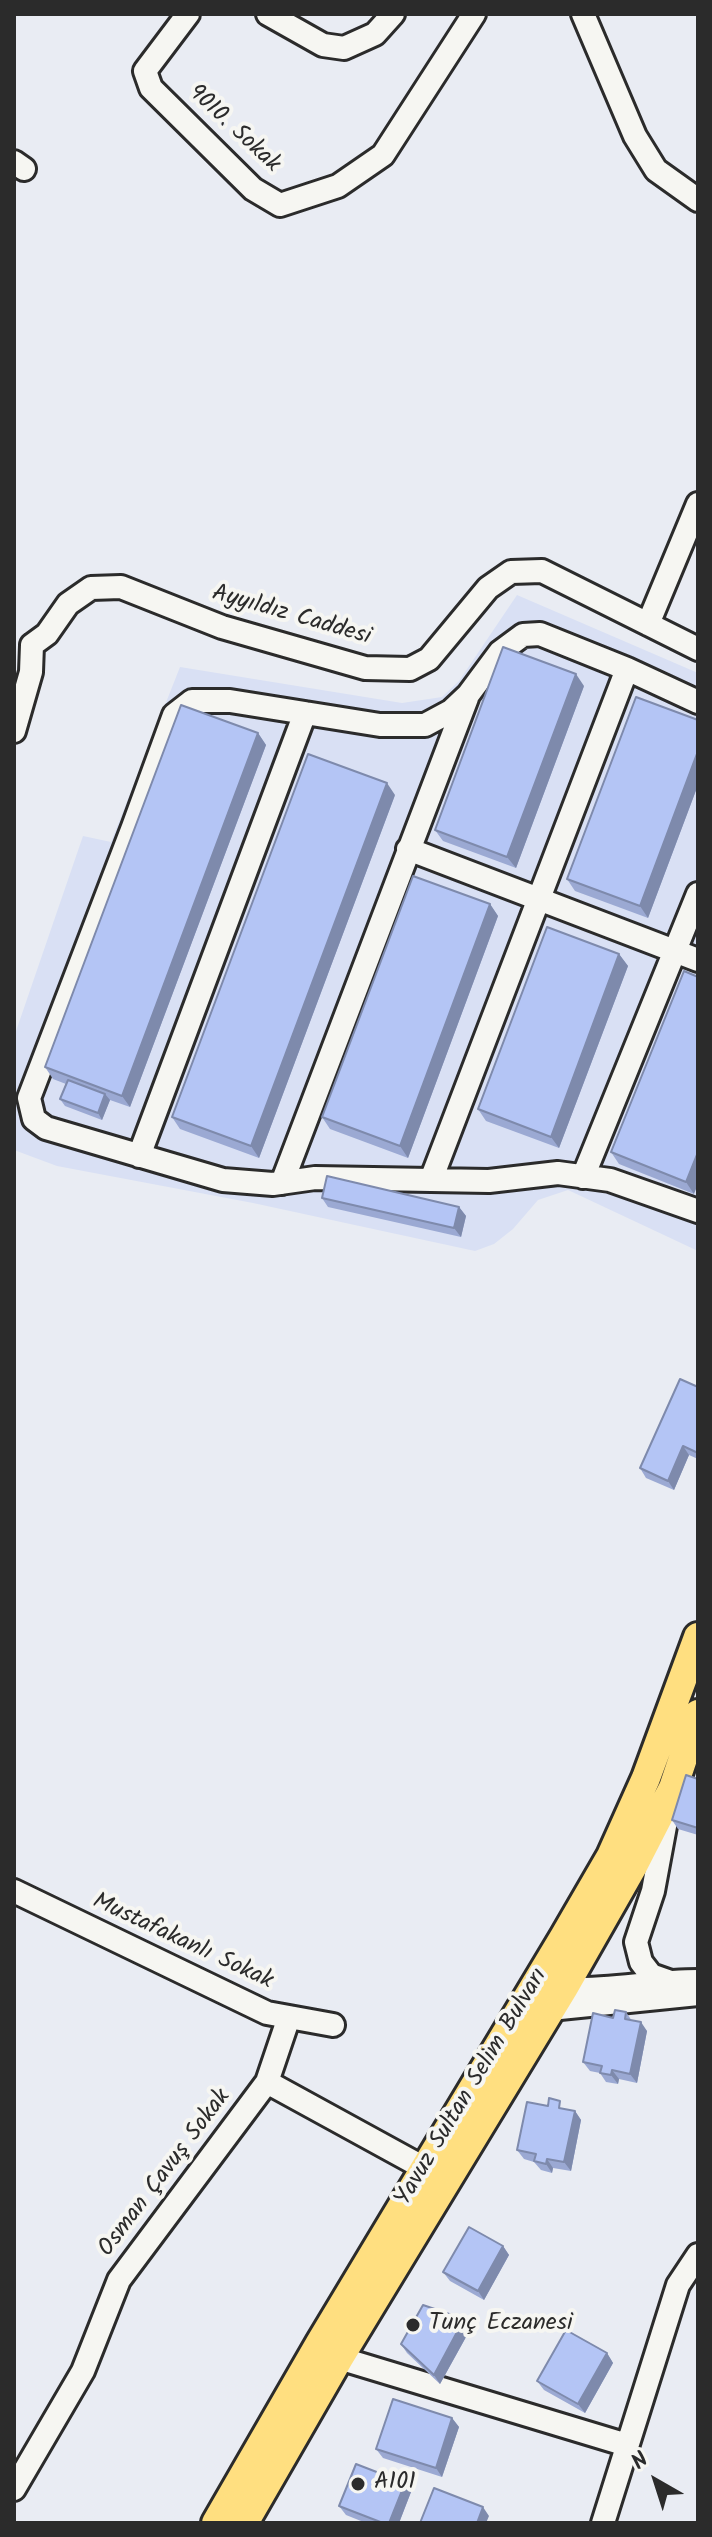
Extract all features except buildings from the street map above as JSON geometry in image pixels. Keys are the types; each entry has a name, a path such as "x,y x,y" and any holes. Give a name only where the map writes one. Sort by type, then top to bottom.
{"main road":[{"name":"Yavuz Sultan Selim Bulvarı","path":"216,2523 611,1856 646,1778 698,1637"},
{"name":"Yavuz Sultan Selim Bulvarı","path":"244,2523 633,1866 673,1788 698,1714"}],"street":[{"name":"9010. Sokak","path":"188,14 145,71 151,88 253,189 280,205 338,186 383,155 474,14"},
{"path":"268,14 323,45 344,48 375,34 393,14"},
{"path":"583,14 635,136 656,170 698,200"},
{"path":"648,624 698,504"},
{"name":"Ayyıldız Caddesi","path":"23,643 47,634 68,604 91,588 121,587 222,627 365,668 410,669 429,659 488,588 511,572 542,571 698,649"},
{"path":"698,702 540,634 523,635 500,652 468,695 451,711 425,725 380,725 230,701 192,701 174,715 29,1098 34,1119 46,1128 223,1180 273,1184 315,1178 489,1181 558,1173 610,1180 698,1211"},
{"path":"14,731 31,672 23,643"},
{"path":"431,1180 627,669"},
{"path":"282,1183 468,695"},
{"path":"139,1156 305,713"},
{"path":"408,849 698,960"},
{"path":"583,1177 698,894"},
{"path":"668,1981 651,1975 641,1962 636,1942 653,1891 673,1788"},
{"name":"Mustafakanlı Sokak","path":"14,1891 267,2013 333,2025"},
{"path":"556,1999 585,1990 698,1981"},
{"path":"556,1999 698,1994"},
{"name":"Osman Çavuş Sokak","path":"17,2477 83,2371 119,2280 267,2082 289,2017"},
{"path":"267,2082 424,2168"},
{"path":"603,2523 627,2445 698,2255"},
{"path":"339,2358 627,2445"}],"shaded area":[{"path":"517,595 698,673 698,1251 568,1190 538,1200 513,1229 494,1244 475,1251 253,1203 57,1166 14,1150 14,1037 83,836 111,842 180,667 402,703 442,697 459,681"}],"place":[{"name":"Tunç Eczanesi","path":"413,2325"},
{"name":"A101","path":"358,2484"}]}
